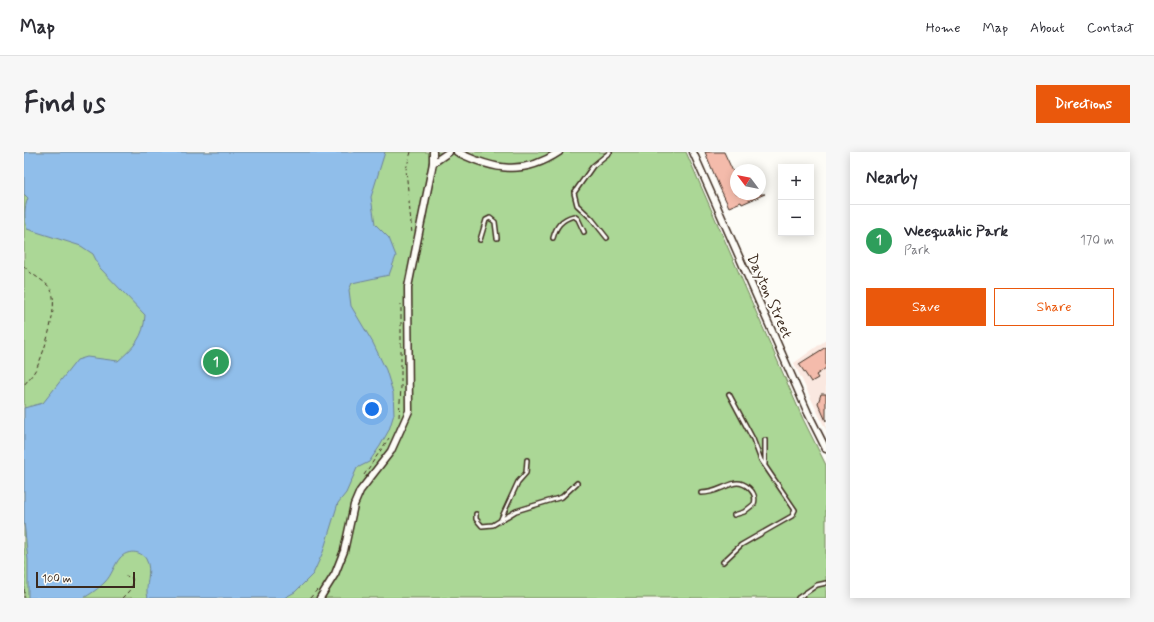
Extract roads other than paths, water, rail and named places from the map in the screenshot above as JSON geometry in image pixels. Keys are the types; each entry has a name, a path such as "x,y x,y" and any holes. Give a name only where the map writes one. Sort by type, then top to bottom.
{"street":[{"path":"320,598 335,574 344,551 354,505 360,491 391,450 409,411 408,287 433,164 433,152"},
{"path":"433,164 449,152"},
{"path":"457,152 489,166 512,168 537,163 559,152"},
{"name":"Dayton Street","path":"693,152 808,413 826,449"}],"lane":[{"path":"607,238 592,219 577,205 574,193 593,166 610,152"},
{"path":"553,238 557,228 569,217 574,216 578,219 584,232"},
{"path":"480,240 486,220 490,218 495,222 497,238"},
{"path":"723,562 741,545 788,519 795,512 792,503 786,497 765,464 729,394"},
{"path":"765,440 765,464"},
{"path":"500,520 518,482 526,472 527,460"},
{"path":"476,514 476,519 482,526 493,525 516,511 562,497 577,483"},
{"path":"701,493 713,493 732,484 740,484 749,488 754,494 754,504 748,510 734,515"},
{"path":"798,598 817,585 826,583"}],"water":[{"path":"24,152 385,152 371,197 375,224 389,238 396,256 389,275 352,283 349,290 351,306 373,343 386,370 393,393 394,414 389,430 380,446 369,462 357,468 346,493 338,503 323,552 313,574 295,592 284,598 148,598 148,564 146,559 140,554 130,552 120,558 105,582 95,591 83,598 28,598 28,560 24,522 24,408 43,403 77,360 87,357 118,361 129,351 140,336 143,330 145,315 100,268 93,254 81,246 27,229 25,213 28,198 24,194"}],"place":[{"name":"Weequahic Park","path":"216,362"}]}
